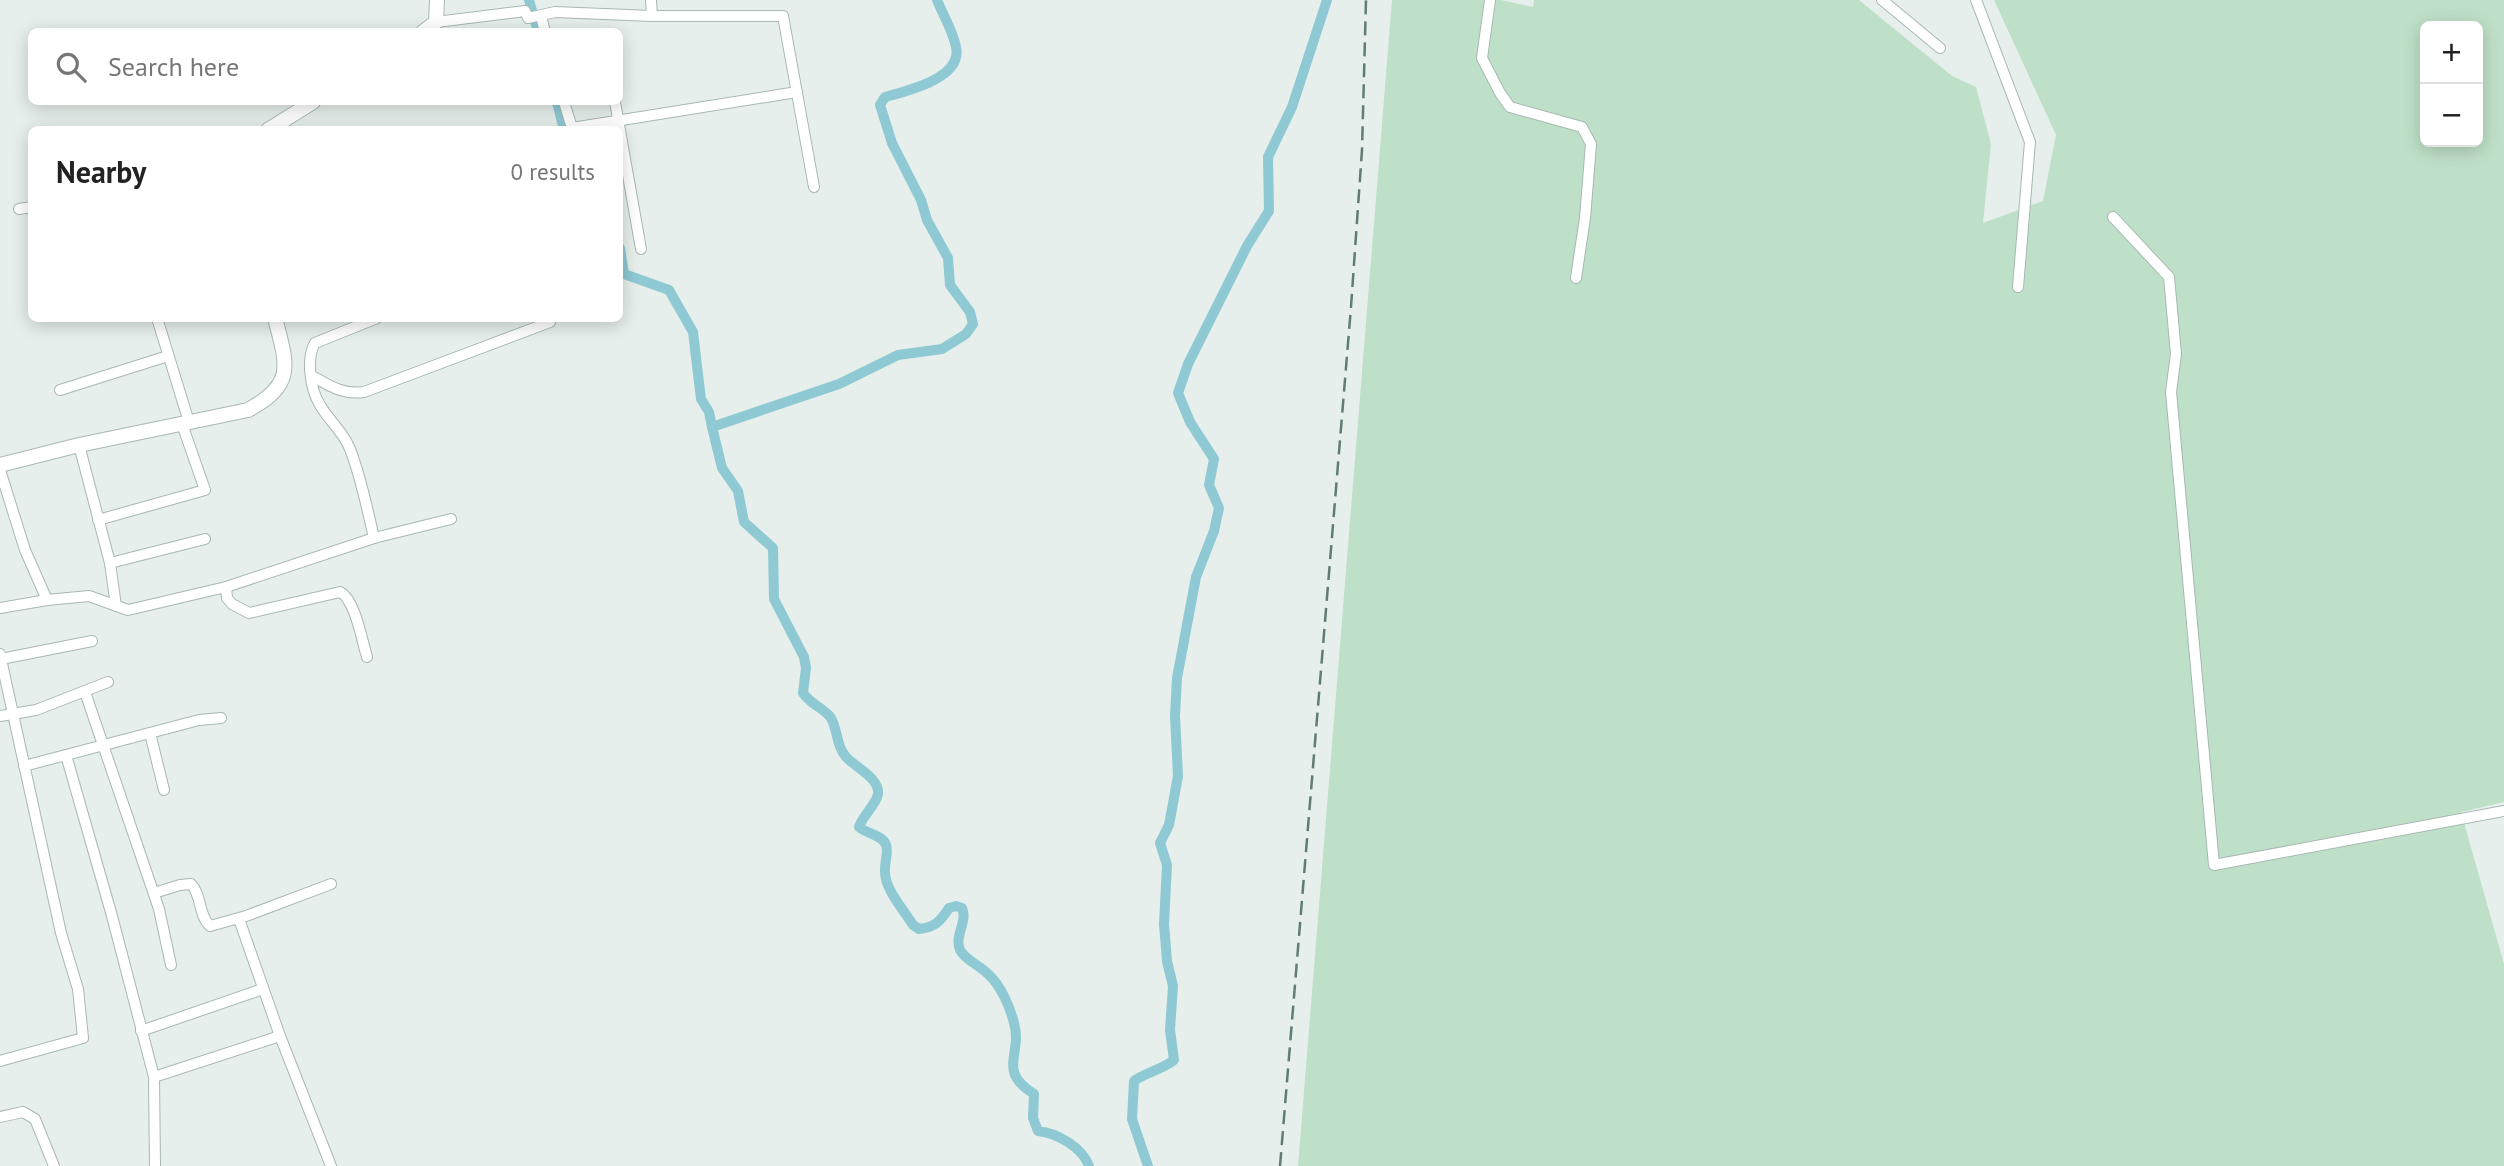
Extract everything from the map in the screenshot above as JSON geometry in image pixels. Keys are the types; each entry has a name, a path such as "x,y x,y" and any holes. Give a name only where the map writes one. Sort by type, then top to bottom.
{"street":[{"path":"436,22 438,0"},
{"path":"651,0 652,16"},
{"path":"1490,0 1482,58 1500,93 1510,107 1582,127 1591,144 1585,218 1576,278"},
{"path":"1882,0 1940,48"},
{"path":"1976,0 2030,142 2018,287"},
{"path":"428,28 436,22 525,11 528,19 555,12 652,16 783,16 814,187"},
{"path":"541,16 544,28"},
{"path":"587,126 797,92"},
{"path":"274,126 308,105"},
{"path":"564,105 568,126"},
{"path":"616,105 620,126"},
{"path":"623,144 641,249"},
{"path":"19,209 28,208"},
{"path":"2113,217 2169,276 2176,354 2171,391 2214,865 2504,811"},
{"path":"98,520 205,490 158,322"},
{"path":"47,600 25,550 0,468 79,445 248,410 270,398 283,380 285,358 276,322"},
{"path":"367,322 315,343 309,359 319,404 338,426 350,449 374,538"},
{"path":"312,376 344,392 364,392 550,322"},
{"path":"60,390 168,356"},
{"path":"79,445 110,563 116,606"},
{"path":"0,608 89,596 128,610 226,587 374,538 452,519"},
{"path":"110,563 205,539"},
{"path":"226,587 232,604 249,612 344,593 348,596 356,618 367,657"},
{"path":"0,1061 83,1038 78,989 61,933 0,657 92,641"},
{"path":"0,716 36,709 108,682"},
{"path":"85,692 154,893 172,965"},
{"path":"24,766 199,720 221,718"},
{"path":"150,733 164,790"},
{"path":"66,755 112,915 154,1077 155,1166"},
{"path":"154,893 180,884 191,884 195,888 205,922 210,926 239,919 331,884"},
{"path":"239,919 280,1036 331,1166"},
{"path":"141,1031 263,989"},
{"path":"154,1077 280,1036"},
{"path":"0,1117 23,1112 35,1119 54,1166"}],"green space":[{"path":"1392,0 1501,0 1533,7 1534,0 1859,0 1952,76 1976,87 1991,144 1983,223 2043,201 2056,135 1994,0 2504,0 2504,802 2461,812 2504,964 2504,1166 1298,1166"}],"waterway":[{"path":"529,0 537,28"},
{"path":"937,0 956,47 956,58 942,75 919,87 885,97 880,105 892,143 921,200 927,220 948,258 950,285 970,312 973,324 966,334 942,349 898,355 839,384 712,427 722,468 738,491 744,522 773,548 774,599 804,657 806,668 803,693 831,718 843,754 871,778 878,789 877,798 859,827 882,839 886,845 885,872 891,893 913,925 919,929 937,923 949,908 962,908 960,950 993,980 1007,1004 1016,1034 1013,1069 1016,1077 1034,1094 1033,1118 1038,1131 1068,1142 1081,1153 1089,1166"},
{"path":"1148,1166 1132,1119 1134,1081 1174,1060 1170,1030 1173,986 1167,961 1164,924 1167,865 1160,843 1169,825 1178,776 1175,716 1177,678 1196,577 1214,531 1219,508 1209,485 1214,459 1190,422 1178,393 1188,364 1247,246 1269,211 1268,157 1292,107 1327,0"},
{"path":"558,105 563,126"},
{"path":"623,268 624,274 669,290 693,332 701,399 709,412 712,427"}],"railway":[{"path":"1280,1166 1351,307 1362,150 1366,0"}]}
